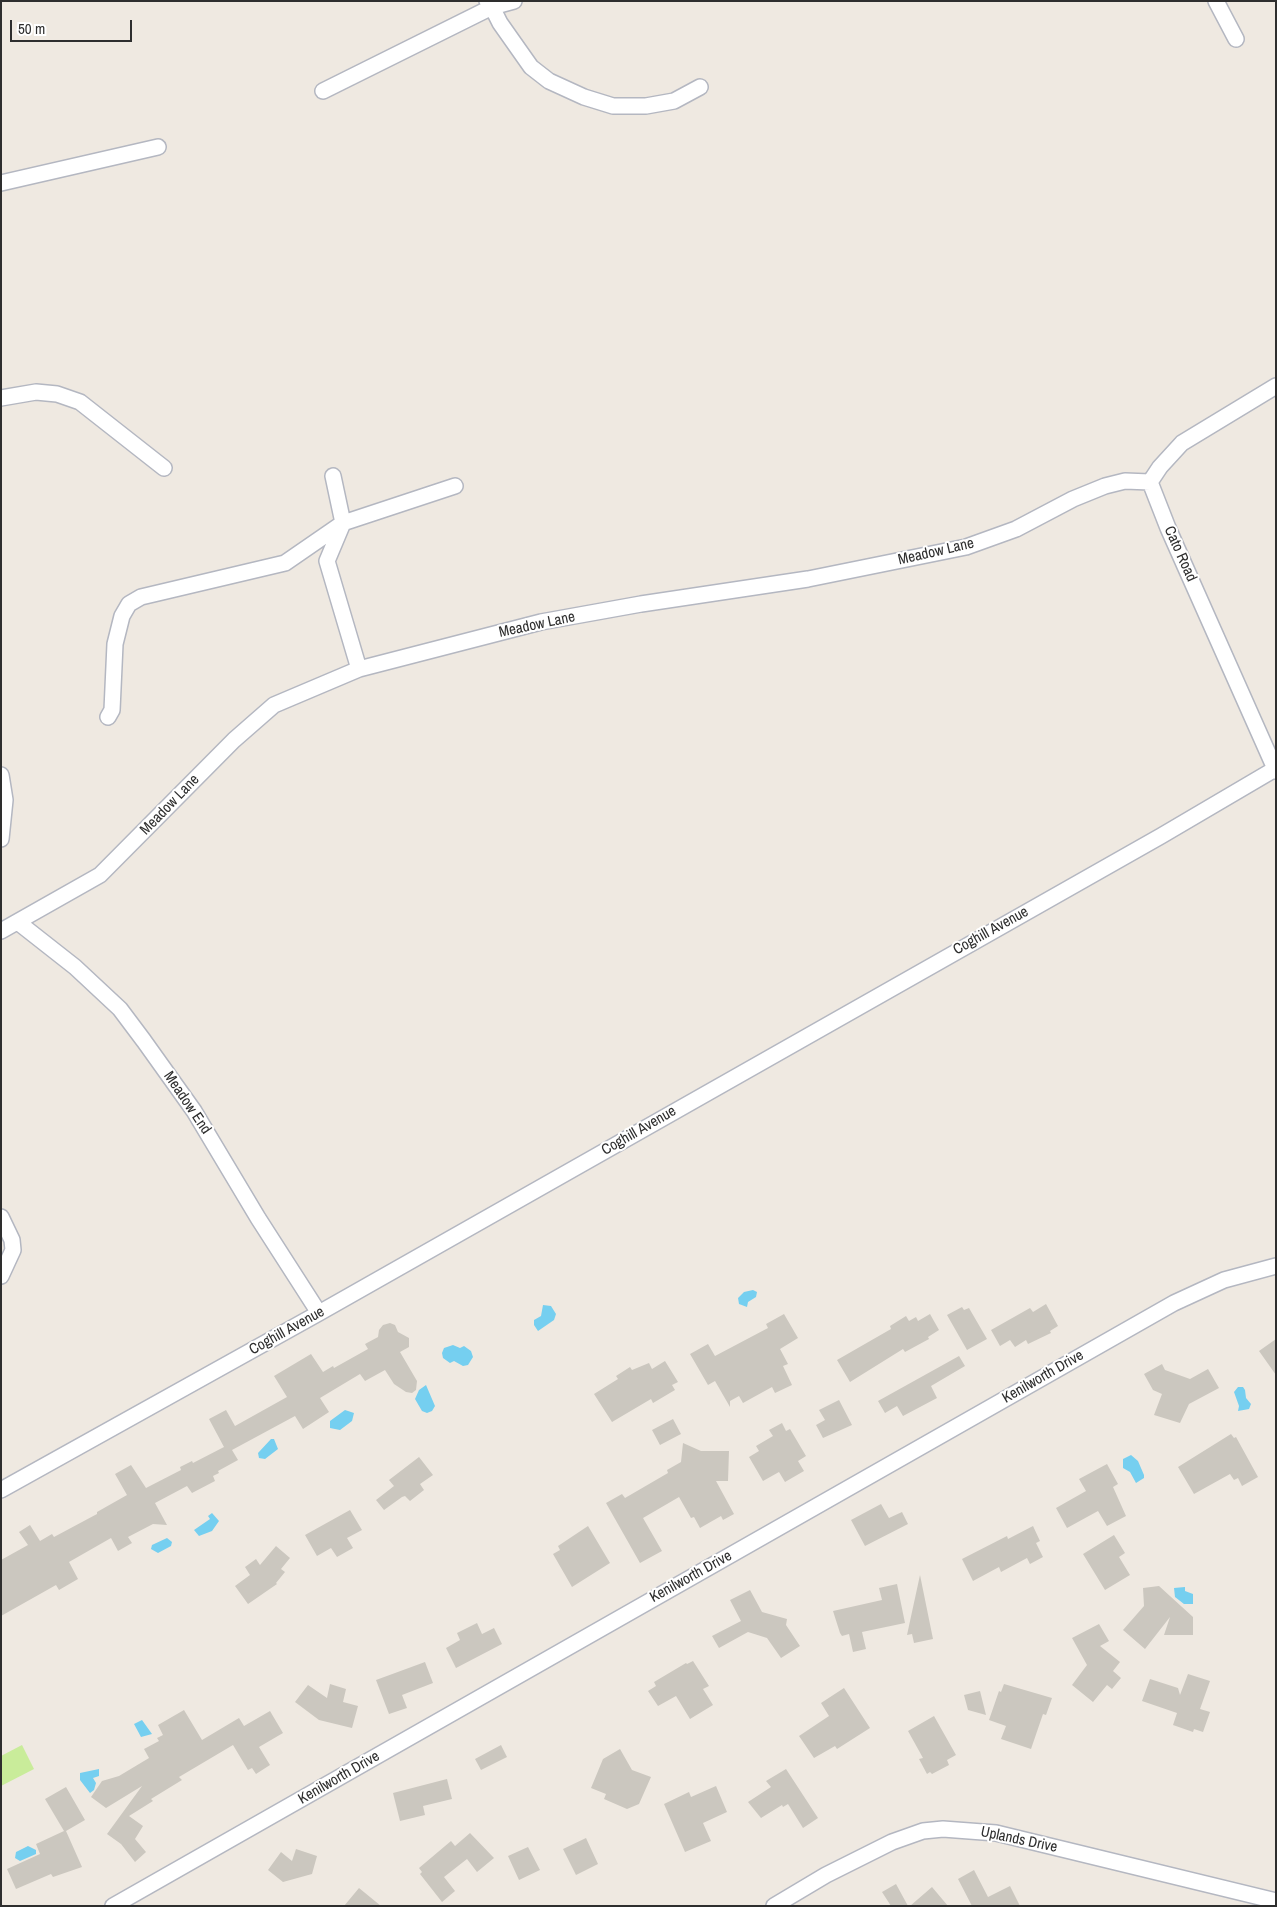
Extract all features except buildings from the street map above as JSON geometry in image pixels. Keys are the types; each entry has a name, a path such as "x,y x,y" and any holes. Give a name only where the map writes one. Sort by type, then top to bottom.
{"street":[{"path":"323,91 490,4 514,1"},
{"path":"1216,1 1236,39"},
{"path":"490,4 500,23 531,67 549,81 584,97 613,106 646,106 674,101 700,87"},
{"path":"1,183 158,147"},
{"path":"1150,482 1160,467 1182,443 1276,386"},
{"path":"1,398 36,392 57,394 80,402 164,468"},
{"path":"333,476 343,523 327,561 359,669"},
{"name":"Meadow Lane","path":"1,931 100,875 234,740 274,705 359,669 541,622 641,604 808,580 966,547 1016,529 1072,499 1105,486 1125,482 1150,482"},
{"name":"Cato Road","path":"1150,482 1168,528 1275,770"},
{"path":"108,717 112,710 115,644 122,616 129,604 141,597 285,563 343,523 454,486"},
{"name":"Coghill Avenue","path":"1,1490 319,1313 1275,770"},
{"path":"1,775 4,800 1,840"},
{"name":"Meadow End","path":"19,922 75,967 120,1009 194,1111 258,1218 319,1313"},
{"path":"1,1217 12,1240 13,1250 1,1276"},
{"name":"Kenilworth Drive","path":"113,1906 1174,1303 1224,1280 1276,1266"},
{"name":"Uplands Drive","path":"774,1906 826,1875 892,1842 923,1831 943,1829 996,1833 1276,1900"}],"green space":[{"path":"22,1745 34,1769 1,1786 1,1756"}],"water":[{"path":"753,1290 757,1292 756,1297 748,1302 747,1307 739,1304 738,1298 744,1292"},
{"path":"543,1305 551,1306 556,1314 554,1320 538,1331 534,1325 534,1320 541,1316"},
{"path":"453,1345 460,1348 464,1346 471,1351 473,1357 468,1365 463,1366 454,1361 450,1363 443,1358 444,1348"},
{"path":"426,1385 435,1406 432,1411 427,1413 422,1411 415,1399 419,1390"},
{"path":"1238,1387 1243,1387 1245,1390 1246,1398 1251,1404 1249,1409 1238,1411 1239,1406 1234,1392"},
{"path":"345,1410 354,1413 352,1421 340,1430 330,1428 330,1421"},
{"path":"271,1439 274,1439 278,1449 265,1459 259,1458 258,1453"},
{"path":"1131,1455 1138,1461 1144,1475 1144,1478 1136,1483 1130,1472 1123,1468 1123,1459"},
{"path":"212,1513 219,1521 212,1531 199,1536 194,1530 210,1519 208,1516"},
{"path":"167,1538 172,1542 171,1546 158,1553 151,1549 152,1545"},
{"path":"1185,1587 1185,1591 1193,1594 1193,1604 1184,1604 1175,1597 1174,1588"},
{"path":"142,1720 152,1734 141,1737 134,1724"},
{"path":"99,1769 99,1776 93,1778 96,1783 94,1790 90,1793 80,1780 80,1773"},
{"path":"28,1846 36,1850 36,1854 20,1861 15,1858 16,1852"}]}
